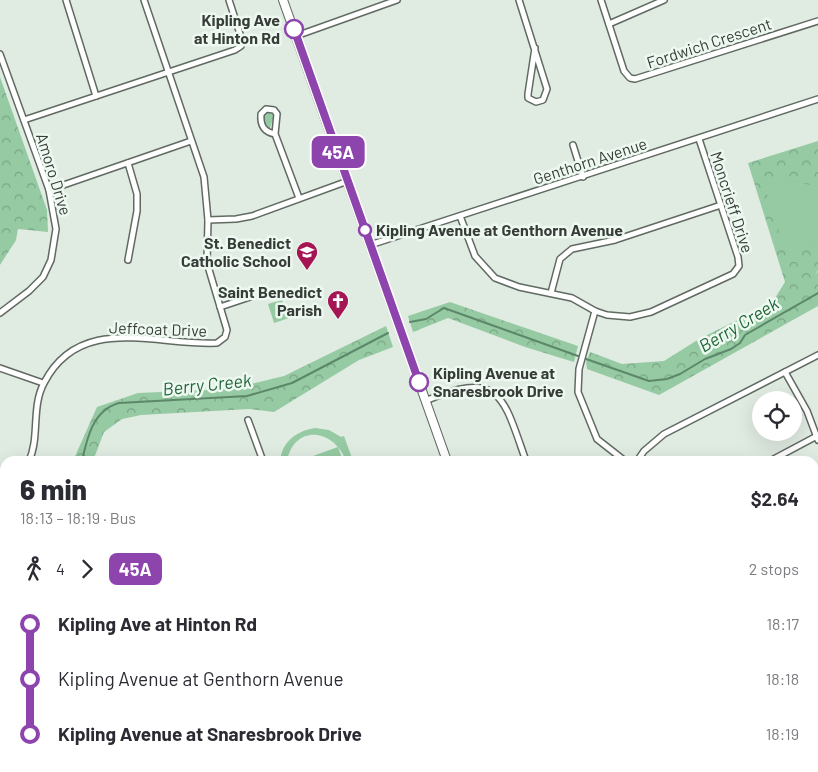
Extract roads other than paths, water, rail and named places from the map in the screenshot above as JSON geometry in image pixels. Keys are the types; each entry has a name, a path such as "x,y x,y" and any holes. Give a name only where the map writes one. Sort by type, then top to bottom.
{"main road":[{"path":"283,0 445,456"}],"street":[{"path":"66,0 96,96"},
{"name":"Jeffcoat Drive","path":"30,456 34,444 36,411 43,384 67,355 85,344 100,340 122,338 219,342 225,338 227,330 213,290 207,263 208,220 204,177 170,72 144,0"},
{"path":"24,120 170,72 241,46 241,37 229,0"},
{"path":"296,36 397,0"},
{"path":"519,0 535,48 547,89 544,100 536,102 528,98 535,48"},
{"name":"Fordwich Crescent","path":"601,0 624,71 630,78 635,79 818,21"},
{"path":"609,24 664,0"},
{"name":"Amoro Drive","path":"0,313 37,284 51,260 56,229 48,190 1,57"},
{"name":"Genthorn Avenue","path":"370,244 818,100"},
{"path":"275,134 266,132 262,128 261,114 266,109 274,110 277,114 275,134 298,198"},
{"name":"Moncrieff Drive","path":"460,216 470,248 487,271 506,283 572,298 595,312 619,317 641,315 733,274 739,266 738,257 699,139"},
{"path":"48,190 192,141"},
{"path":"573,145 583,177"},
{"path":"128,163 137,194 137,210 128,260"},
{"path":"208,220 236,220 348,181"},
{"path":"551,293 560,259 572,249 615,240 721,205"},
{"path":"220,307 250,297"},
{"path":"595,312 583,357 578,381 578,392 590,426 597,439 619,456"},
{"path":"640,456 664,434 818,355"},
{"path":"0,368 43,384"},
{"path":"780,456 817,438 807,411 785,372"},
{"path":"425,401 462,387 475,386 495,394 506,405 524,456"},
{"path":"248,420 261,456"}],"waterway":[{"name":"Berry Creek","path":"586,359 649,381 667,379 680,374 705,359 731,349 740,343 745,335 818,293"},
{"name":"Berry Creek","path":"410,322 426,319 444,308 578,356"},
{"name":"Berry Creek","path":"83,456 89,434 97,418 110,407 119,403 247,396 292,383 388,333"}],"place":[{"name":"Kipling Ave at Hinton Rd","path":"294,29"},
{"name":"Kipling Avenue at Genthorn Avenue","path":"365,230"},
{"name":"St. Benedict Catholic School","path":"307,271"},
{"name":"Saint Benedict Parish","path":"338,320"},
{"name":"Kipling Avenue at Snaresbrook Drive","path":"419,382"}]}
